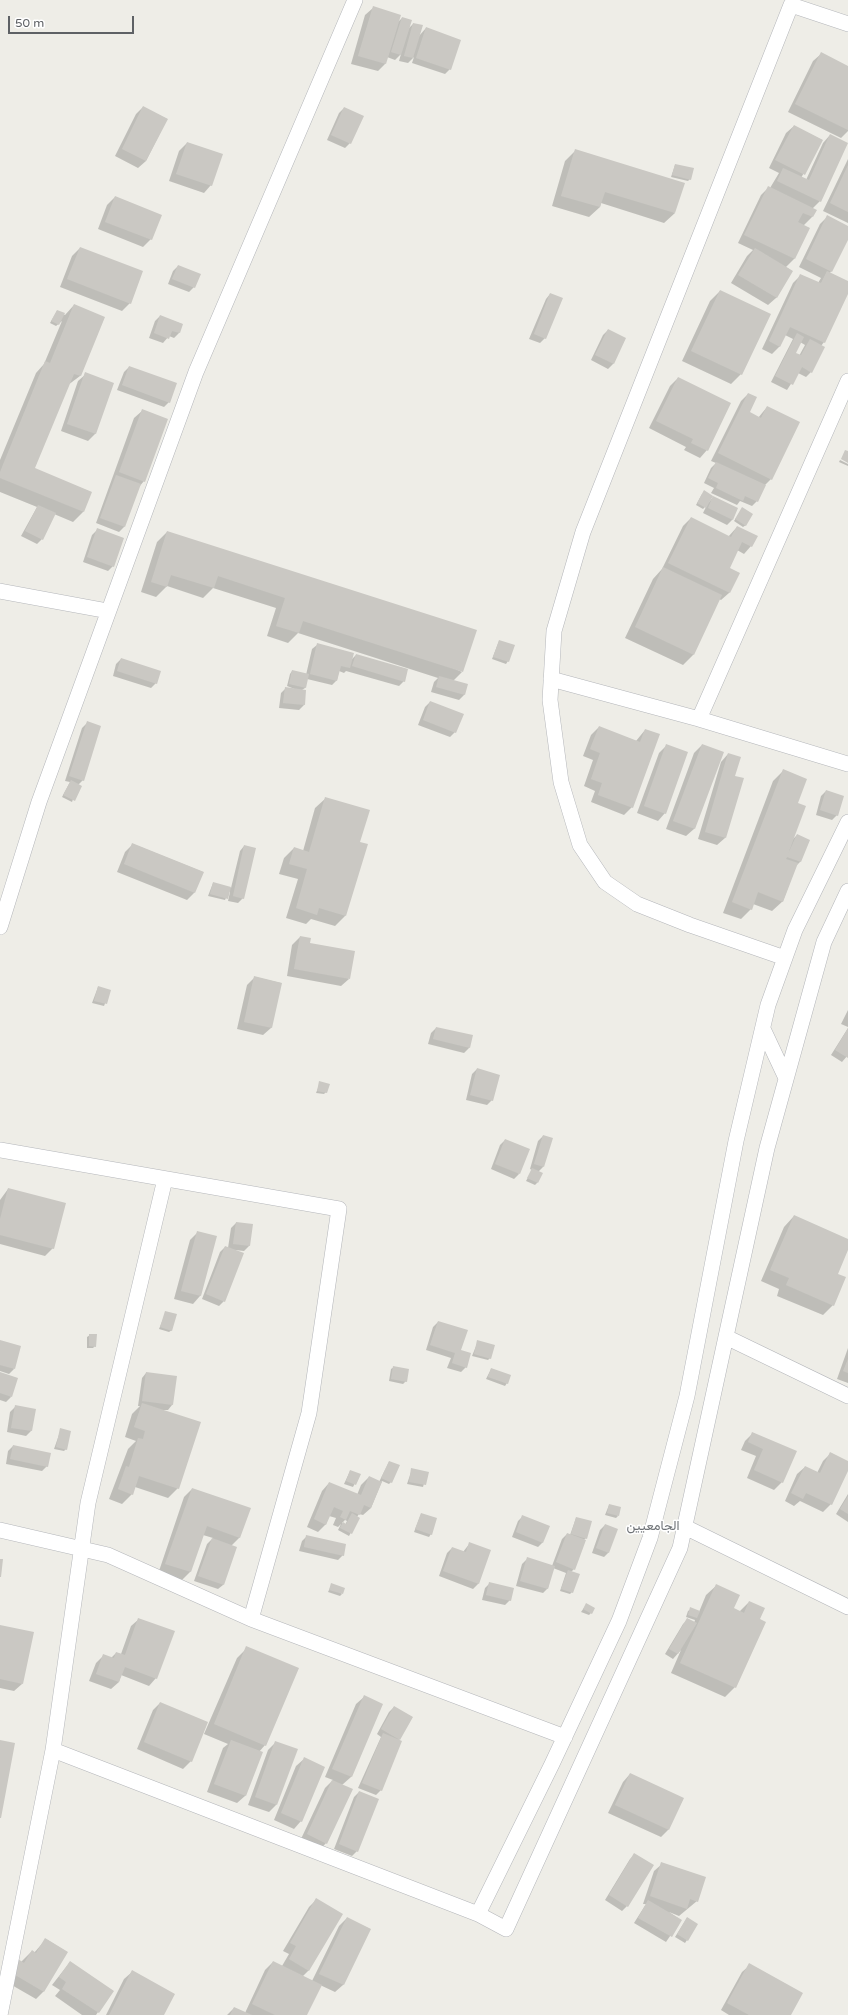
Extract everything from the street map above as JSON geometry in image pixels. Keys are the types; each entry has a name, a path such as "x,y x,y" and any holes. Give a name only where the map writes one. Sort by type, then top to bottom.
{"street":[{"path":"0,927 39,802 196,372 355,0"},
{"path":"785,958 690,925 637,904 605,882 580,845 561,782 550,700 554,631 583,532 791,5 848,24"},
{"path":"699,719 848,381"},
{"path":"0,591 108,611"},
{"path":"551,679 699,719 848,764"},
{"path":"478,1914 565,1737 619,1621 650,1538 686,1396 736,1141 768,1005 795,930 848,822"},
{"path":"53,1750 478,1914 506,1928 680,1548 767,1148 824,942 848,891"},
{"path":"763,1029 786,1078"},
{"path":"0,1150 339,1209 308,1412 251,1619"},
{"path":"0,2015 53,1750 88,1504 165,1179"},
{"path":"726,1337 848,1396"},
{"path":"685,1527 848,1607"},
{"path":"0,1530 108,1555 251,1619 565,1737"}],"building":[{"path":"373,6 401,15 386,64 358,56"},
{"path":"402,17 412,20 401,55 391,52"},
{"path":"413,23 423,25 413,58 404,56"},
{"path":"426,27 461,40 451,70 416,58"},
{"path":"821,52 848,66 848,130 795,104"},
{"path":"143,106 168,119 146,161 122,149"},
{"path":"344,107 364,116 351,144 331,135"},
{"path":"794,125 823,140 805,175 775,160"},
{"path":"830,134 848,143 821,202 777,181 783,168 809,180"},
{"path":"187,142 223,154 212,186 176,174"},
{"path":"575,149 685,183 675,213 605,192 600,207 561,196"},
{"path":"675,164 694,168 691,180 672,175"},
{"path":"848,165 848,212 830,203"},
{"path":"768,186 817,210 813,217 803,213 798,222 810,228 795,259 744,235"},
{"path":"115,196 162,215 152,240 105,222"},
{"path":"827,215 848,226 848,240 832,272 806,259"},
{"path":"80,247 143,271 131,304 67,279"},
{"path":"755,248 793,271 777,298 738,275"},
{"path":"178,265 201,274 195,288 172,279"},
{"path":"827,271 848,281 848,294 825,343 790,327 780,347 769,341 800,274 821,283"},
{"path":"720,290 771,314 742,375 691,351"},
{"path":"550,293 563,298 546,339 534,334"},
{"path":"74,304 105,317 81,376 74,374 35,468 92,492 84,512 0,478 0,472 45,361 50,363"},
{"path":"57,310 65,313 59,325 51,321"},
{"path":"160,315 183,324 180,333 172,331 169,339 154,333"},
{"path":"608,329 626,338 614,364 595,355"},
{"path":"797,333 804,337 796,353 801,355 810,339 825,347 812,373 802,367 793,385 775,376"},
{"path":"129,366 177,383 170,403 122,385"},
{"path":"85,372 114,383 96,434 67,424"},
{"path":"678,377 731,403 708,451 691,443 693,439 656,421"},
{"path":"748,393 757,397 750,412 761,418 767,406 800,422 772,480 718,453"},
{"path":"142,409 168,419 145,482 119,472"},
{"path":"845,450 848,451 848,463 841,459"},
{"path":"716,462 766,485 758,502 745,496 743,501 716,488 718,483 708,478"},
{"path":"116,475 141,484 125,527 100,518"},
{"path":"704,490 713,496 706,508 697,503"},
{"path":"713,496 738,508 733,520 708,508"},
{"path":"38,505 56,513 43,540 25,531"},
{"path":"742,507 753,514 746,526 735,519"},
{"path":"691,517 731,537 737,526 758,536 752,547 742,542 730,568 740,573 730,593 668,563"},
{"path":"97,528 124,538 114,567 87,557"},
{"path":"167,531 477,630 463,672 303,621 299,633 276,626 285,598 218,576 214,588 171,575 167,587 151,582"},
{"path":"663,567 722,595 694,655 635,627"},
{"path":"499,640 515,645 509,662 493,657"},
{"path":"317,643 354,653 350,668 341,666 337,681 310,674"},
{"path":"356,654 408,669 405,682 352,666"},
{"path":"121,658 161,671 157,684 117,671"},
{"path":"292,670 309,674 306,688 289,684"},
{"path":"439,676 468,684 465,695 436,687"},
{"path":"285,687 306,690 305,705 283,703"},
{"path":"430,701 464,714 456,733 423,720"},
{"path":"87,721 101,726 84,781 69,776"},
{"path":"599,726 640,742 645,729 660,734 633,808 598,795 602,783 591,779 600,753 590,749"},
{"path":"666,744 688,752 666,814 644,806"},
{"path":"702,744 724,752 695,829 673,821"},
{"path":"728,753 741,757 735,776 744,778 726,838 705,832"},
{"path":"783,769 807,779 798,803 806,806 788,854 797,834 810,840 801,862 787,857 786,859 798,863 783,902 758,892 752,910 732,902"},
{"path":"71,780 82,786 75,801 63,795"},
{"path":"826,790 844,796 838,816 820,810"},
{"path":"325,797 370,810 360,842 368,844 346,916 319,908 317,915 296,908 307,869 289,864 294,847 309,852"},
{"path":"132,843 204,872 195,893 124,864"},
{"path":"244,845 256,848 244,899 233,896"},
{"path":"213,882 231,887 228,899 210,894"},
{"path":"300,936 311,938 310,943 355,951 350,979 294,969"},
{"path":"254,976 282,983 272,1028 244,1022"},
{"path":"98,986 111,990 107,1004 94,1001"},
{"path":"436,1027 473,1035 470,1048 433,1039"},
{"path":"848,1028 848,1058 835,1050"},
{"path":"477,1068 500,1075 493,1101 470,1095"},
{"path":"319,1081 330,1084 327,1093 317,1091"},
{"path":"543,1135 553,1138 544,1167 534,1164"},
{"path":"505,1139 530,1149 520,1174 495,1164"},
{"path":"532,1168 543,1173 538,1183 527,1178"},
{"path":"8,1188 66,1203 54,1249 0,1235 0,1219"},
{"path":"794,1215 848,1239 848,1250 838,1274 846,1277 834,1306 786,1285 789,1278 770,1270"},
{"path":"236,1222 253,1224 250,1246 233,1244"},
{"path":"197,1231 217,1236 201,1296 181,1291"},
{"path":"225,1246 244,1253 225,1302 206,1294"},
{"path":"165,1311 177,1314 172,1331 160,1327"},
{"path":"438,1321 468,1330 461,1350 471,1353 467,1368 452,1363 455,1353 430,1345"},
{"path":"89,1334 97,1334 96,1347 89,1346"},
{"path":"0,1340 21,1346 15,1369 0,1365"},
{"path":"477,1340 495,1345 491,1359 474,1354"},
{"path":"848,1359 848,1373 843,1371"},
{"path":"393,1366 409,1369 407,1382 391,1379"},
{"path":"491,1368 511,1375 508,1384 488,1377"},
{"path":"0,1372 18,1378 12,1397 0,1393"},
{"path":"146,1372 177,1376 173,1405 142,1401"},
{"path":"142,1403 201,1422 179,1489 139,1476 133,1495 118,1489 126,1466 129,1467 138,1438 143,1439 145,1431 134,1427"},
{"path":"15,1405 36,1409 32,1431 11,1428"},
{"path":"60,1428 71,1431 67,1450 56,1447"},
{"path":"752,1432 797,1451 783,1483 754,1470 763,1449 748,1442"},
{"path":"13,1445 51,1453 48,1467 10,1459"},
{"path":"830,1452 848,1461 848,1471 832,1505 806,1493 803,1499 791,1493 805,1466 820,1473"},
{"path":"389,1461 400,1465 392,1483 381,1478"},
{"path":"411,1468 429,1472 426,1485 409,1482"},
{"path":"350,1470 361,1474 356,1485 346,1481"},
{"path":"369,1476 382,1482 371,1508 364,1505 360,1515 350,1511 346,1520 340,1517 343,1511 334,1507 326,1525 314,1519 329,1482 361,1495"},
{"path":"192,1488 251,1508 240,1538 207,1526 191,1572 165,1564"},
{"path":"848,1496 848,1514 840,1509"},
{"path":"609,1504 621,1507 619,1516 607,1513"},
{"path":"352,1513 360,1518 352,1534 340,1528 343,1522 346,1524"},
{"path":"421,1513 437,1518 432,1535 415,1529"},
{"path":"522,1515 550,1526 543,1543 516,1532"},
{"path":"576,1517 592,1521 587,1539 571,1534"},
{"path":"605,1524 618,1529 609,1553 596,1548"},
{"path":"567,1533 586,1540 575,1570 556,1562"},
{"path":"306,1535 346,1544 344,1556 304,1547"},
{"path":"212,1538 237,1547 224,1585 198,1576"},
{"path":"469,1542 491,1550 479,1584 443,1571 452,1547 466,1552"},
{"path":"527,1557 555,1566 548,1589 520,1581"},
{"path":"0,1559 3,1559 1,1577 0,1577"},
{"path":"568,1570 580,1574 573,1593 561,1589"},
{"path":"489,1582 514,1588 511,1601 486,1595"},
{"path":"331,1583 345,1588 343,1594 329,1590"},
{"path":"716,1584 740,1595 734,1608 744,1613 749,1601 765,1608 760,1619 766,1622 736,1688 680,1663"},
{"path":"586,1603 595,1608 592,1614 583,1609"},
{"path":"690,1607 700,1611 697,1618 688,1615"},
{"path":"138,1618 175,1631 157,1679 125,1667 119,1682 96,1674 103,1654 114,1658 116,1652 125,1655"},
{"path":"687,1618 697,1623 678,1654 669,1649"},
{"path":"0,1625 34,1632 23,1684 0,1679"},
{"path":"246,1646 299,1668 266,1746 214,1724"},
{"path":"364,1695 383,1704 352,1777 332,1769"},
{"path":"160,1702 208,1722 192,1762 144,1742"},
{"path":"394,1706 413,1717 400,1740 381,1729"},
{"path":"383,1733 402,1741 382,1791 362,1783"},
{"path":"0,1740 15,1743 1,1818 0,1818"},
{"path":"231,1740 263,1752 246,1796 214,1784"},
{"path":"275,1741 298,1749 277,1805 255,1797"},
{"path":"304,1757 325,1767 302,1822 281,1813"},
{"path":"630,1773 684,1798 669,1830 615,1805"},
{"path":"332,1780 353,1789 327,1844 307,1834"},
{"path":"359,1791 379,1799 358,1852 339,1844"},
{"path":"634,1853 654,1865 628,1907 609,1895"},
{"path":"661,1862 706,1877 698,1902 690,1899 687,1909 650,1896"},
{"path":"316,1898 343,1914 309,1971 289,1959 296,1946 290,1943"},
{"path":"648,1900 682,1920 672,1937 638,1918"},
{"path":"347,1917 371,1929 344,1985 319,1974"},
{"path":"687,1917 698,1924 688,1941 677,1934"},
{"path":"45,1938 68,1952 44,1992 10,1972 18,1959 24,1963 32,1950 36,1953"},
{"path":"70,1961 114,1991 99,2013 62,1989 66,1982 59,1977"},
{"path":"273,1961 322,1985 307,2015 275,2015 252,2004"},
{"path":"749,1963 803,1993 791,2015 749,2015 727,2003"},
{"path":"132,1970 175,1994 164,2015 109,2015"},
{"path":"234,2007 252,2015 230,2015"}],"district":[{"name":"الجامعيين","path":"653,1527"}]}
